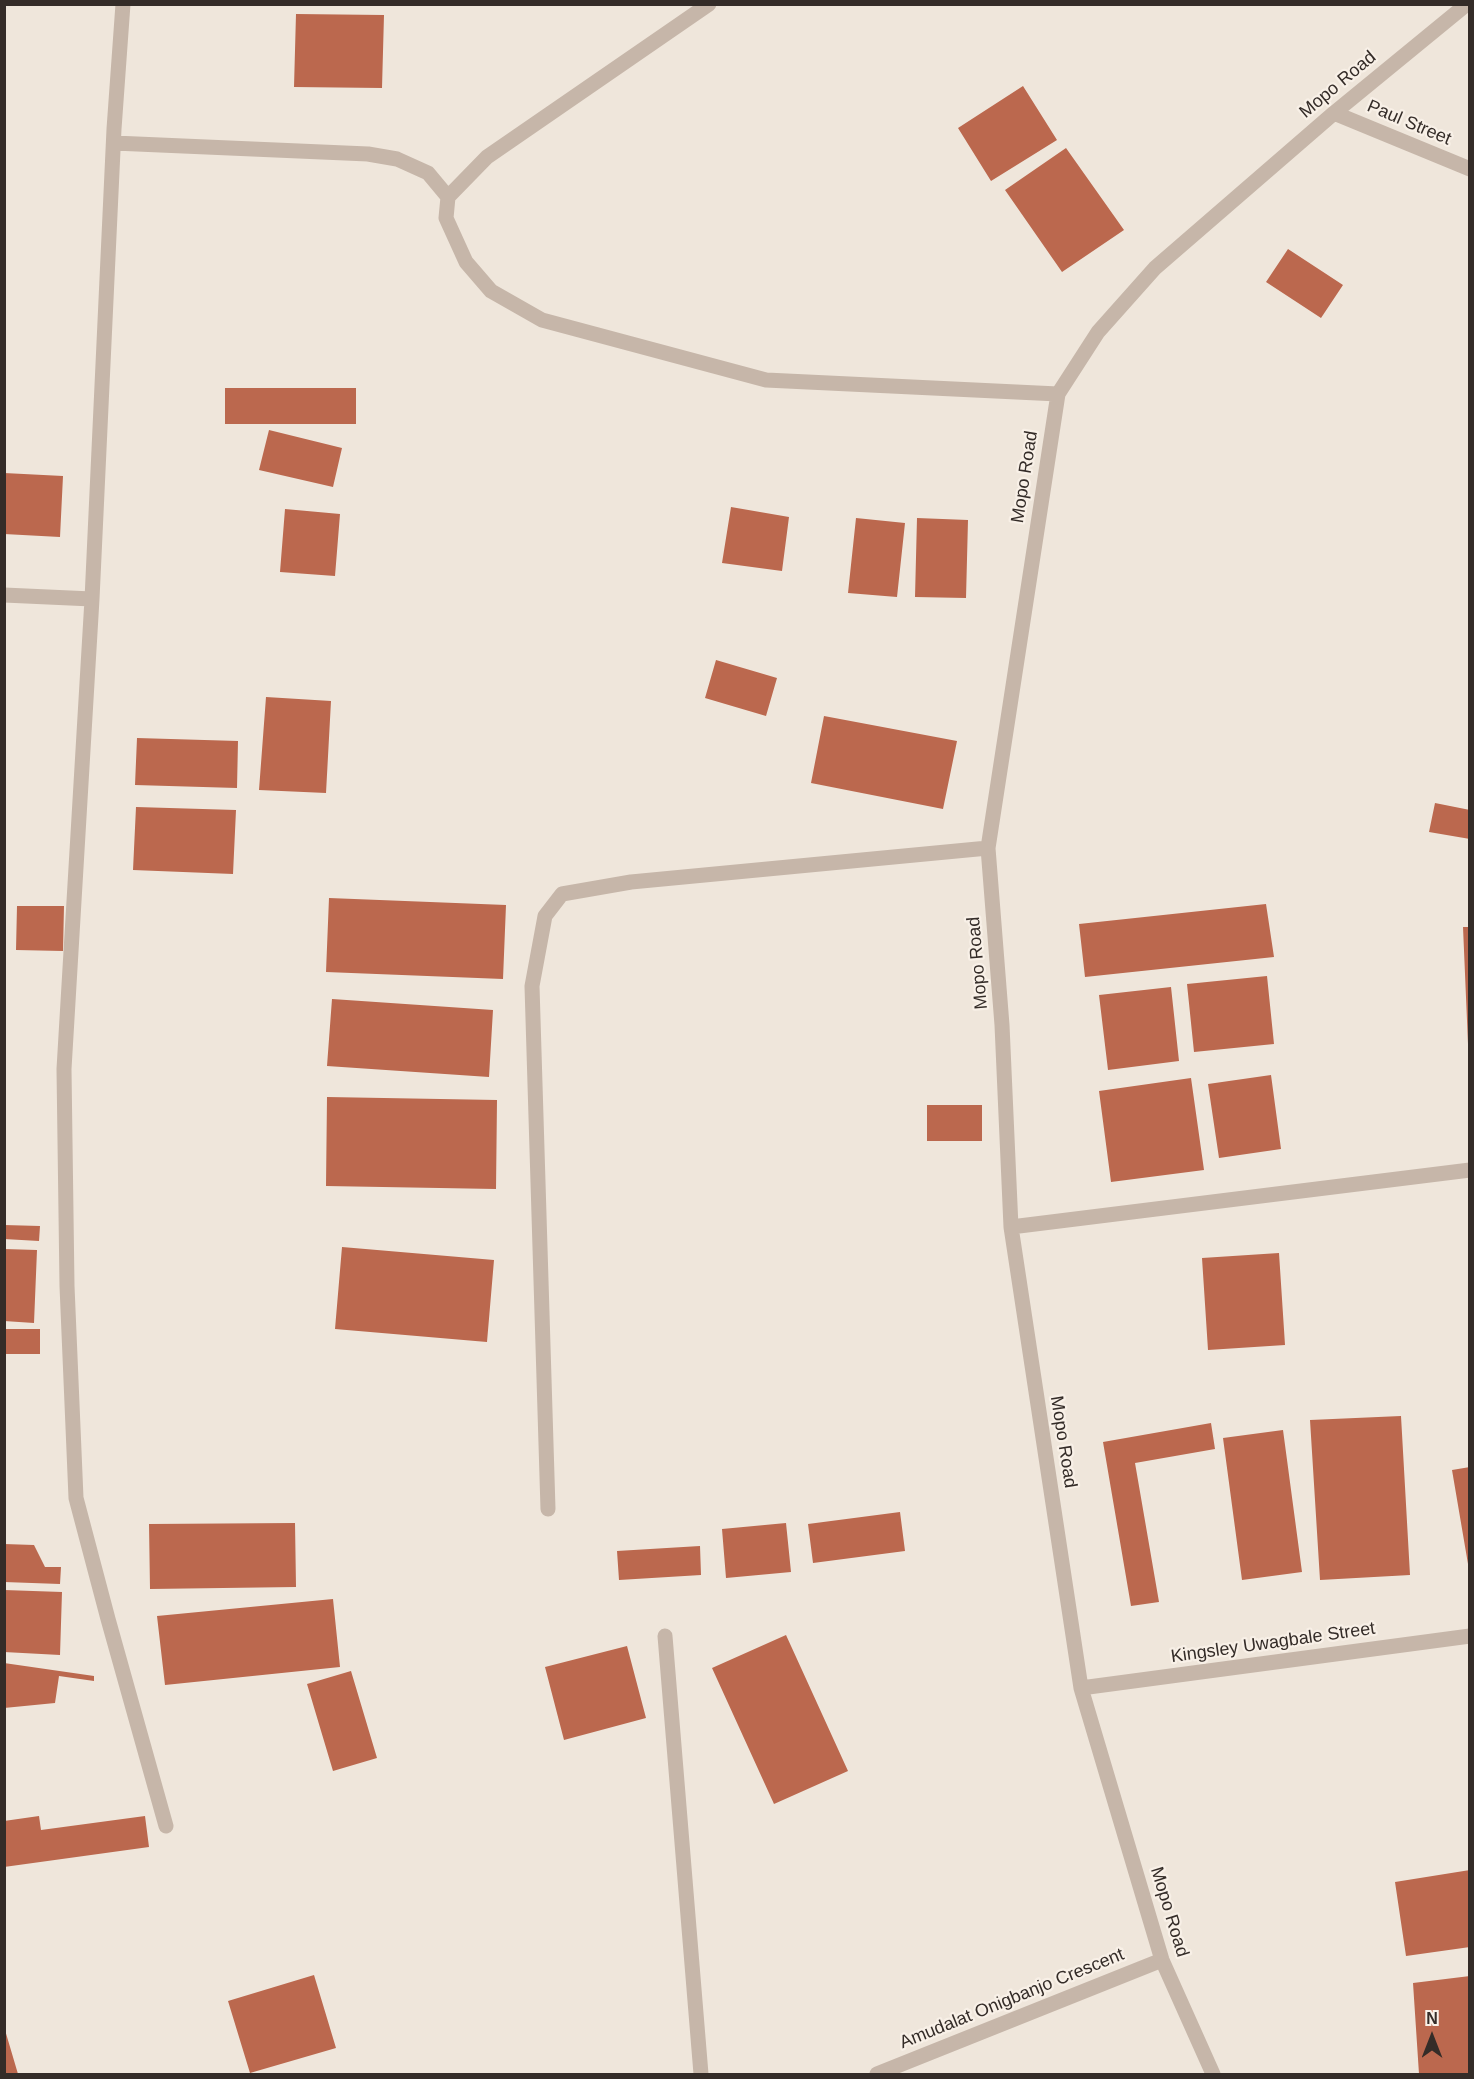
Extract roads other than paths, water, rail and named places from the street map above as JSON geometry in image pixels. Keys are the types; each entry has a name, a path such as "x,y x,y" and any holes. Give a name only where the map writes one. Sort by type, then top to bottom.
{"street":[{"path":"123,4 92,599 64,1069 67,1286 76,1498 166,1826"},
{"path":"709,4 486,157 448,197 446,218 466,262 491,291 542,320 766,380 1058,394"},
{"name":"Mopo Road","path":"1213,2074 1162,1960 1082,1688 1011,1227 1002,1025 988,848 1058,394 1098,332 1155,268 1334,113 1467,4"},
{"name":"Paul Street","path":"1334,113 1470,169"},
{"path":"114,143 368,154 397,159 428,173 448,197"},
{"path":"4,595 92,599"},
{"path":"548,1509 532,986 545,916 562,894 631,882 988,848"},
{"path":"1011,1227 1470,1170"},
{"path":"665,1636 701,2074"},
{"name":"Kingsley Uwagbale Street","path":"1082,1688 1470,1636"},
{"name":"Amudalat Onigbanjo Crescent","path":"877,2074 1162,1960"}]}
